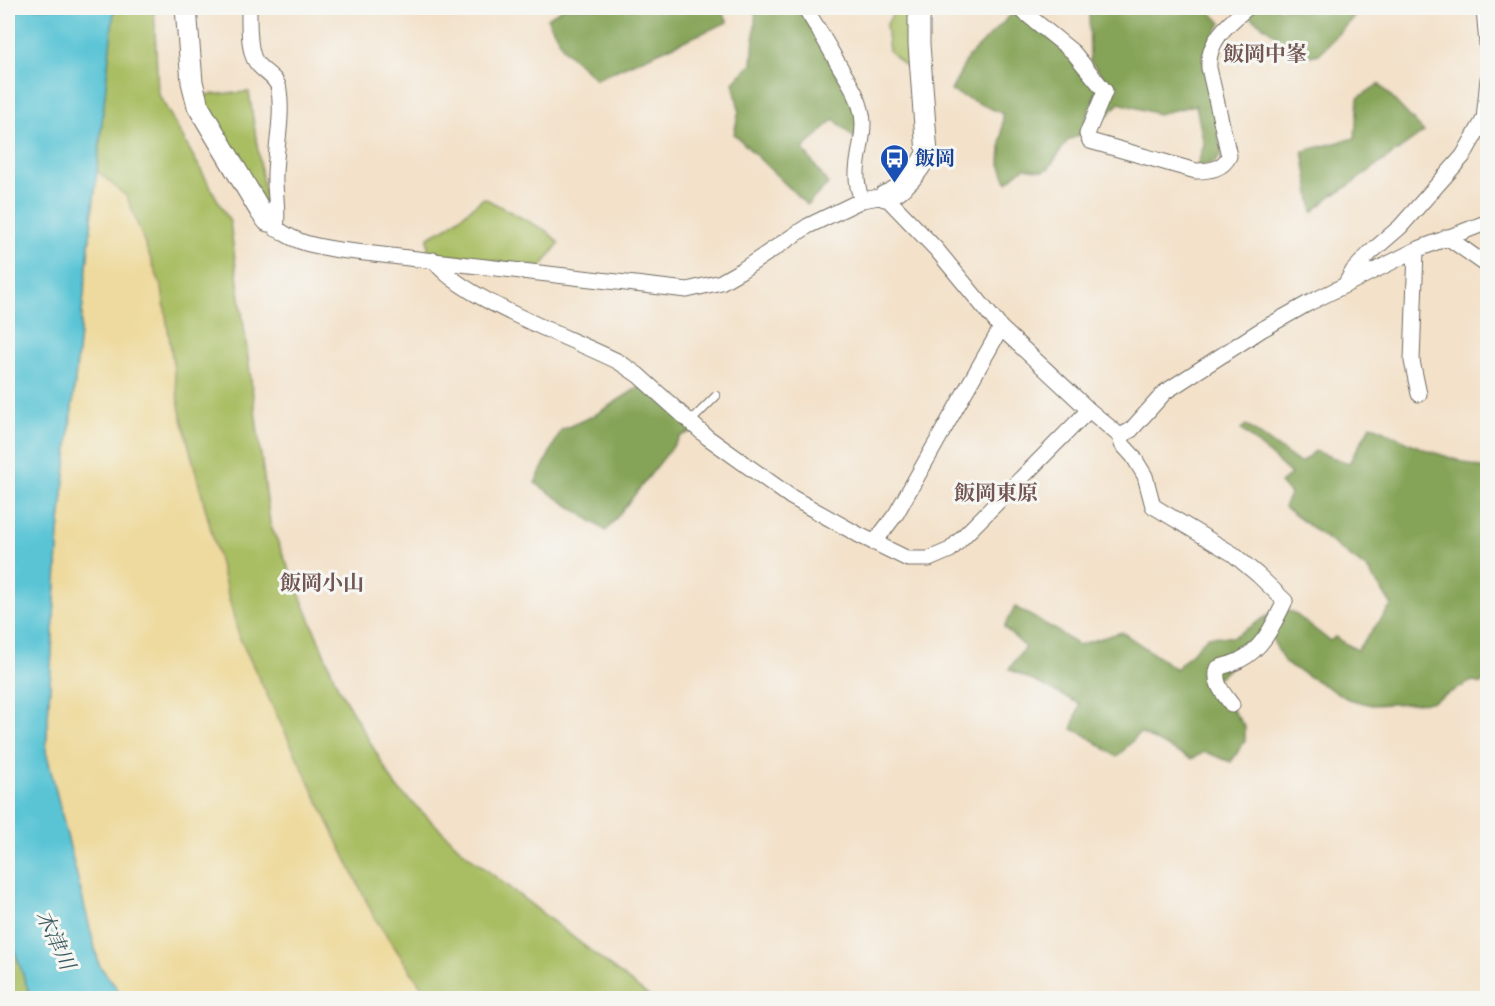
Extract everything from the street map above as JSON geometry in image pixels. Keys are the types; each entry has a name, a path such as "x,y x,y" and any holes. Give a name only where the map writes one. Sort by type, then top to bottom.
{"main road":[{"path":"186,8 192,82 198,106 261,212 272,225"},
{"path":"885,196 895,193 921,166 927,154 919,44 922,8"}],"street":[{"path":"249,8 254,60 274,79 280,91 279,138 275,172 278,212 272,225 292,239 308,244 339,250 687,290 721,282 808,226 862,200 885,196 936,249 1001,328 1120,436 1122,444 1134,456 1145,476 1153,506 1233,555 1286,601 1258,648 1242,660 1218,668 1216,672 1218,686 1232,705"},
{"path":"805,8 854,88 860,106 863,122 856,187 862,200"},
{"path":"1019,8 1073,52 1105,91 1087,134 1090,141 1196,171 1205,171 1219,167 1229,156 1209,68 1209,53 1219,36 1247,8"},
{"path":"1484,8 1488,57"},
{"path":"1343,287 1353,271 1400,227 1463,156 1485,119 1488,79"},
{"path":"1120,436 1131,430 1165,392 1261,330 1307,304 1416,250 1488,222"},
{"path":"1447,237 1488,266"},
{"path":"1416,250 1412,361 1419,394"},
{"path":"434,260 447,275 482,297 619,362 638,375 707,437 791,497 874,543 915,560 929,559 950,550 1089,410"},
{"path":"874,543 896,514 1001,328"}],"lane":[{"path":"690,422 716,396"}],"green space":[{"path":"114,8 154,8 158,93 230,222 270,523 338,687 396,787 465,853 651,998 429,998 374,917 239,637 180,412 162,289 127,198 97,171"},
{"path":"564,8 719,8 728,22 596,79 565,51 547,18"},
{"path":"756,8 800,8 854,105 857,121 855,139 834,119 803,149 828,184 807,205 734,134 739,110 733,82 752,64"},
{"path":"896,8 908,8 912,21 914,60 905,66 889,51 886,26"},
{"path":"1089,8 1207,8 1221,23 1203,53 1222,154 1215,162 1196,168 1204,145 1196,105 1158,114 1119,103 1101,122 1114,93 1113,88 1090,61"},
{"path":"1257,8 1362,8 1319,54 1306,57 1248,15"},
{"path":"1015,11 1065,51 1098,88 1080,135 1068,140 1049,168 1044,171 1024,168 1007,182 1000,164 1003,114 951,91 968,57"},
{"path":"1379,84 1424,132 1332,195 1313,212 1303,151 1355,138 1358,98"},
{"path":"249,92 267,209 201,95"},
{"path":"484,198 547,231 559,243 541,267 428,253 428,237 449,226"},
{"path":"642,385 694,431 681,436 606,531 535,483 561,430 595,415"},
{"path":"1246,425 1300,463 1315,451 1349,463 1371,425 1421,448 1487,470 1488,675 1481,684 1472,681 1432,702 1372,705 1348,699 1285,663 1271,637 1286,610 1294,613 1330,641 1335,637 1357,650 1392,605 1367,569 1284,507 1290,494 1280,483 1291,474 1241,429"},
{"path":"1015,607 1078,645 1122,632 1176,669 1208,636 1234,637 1275,611 1264,634 1213,683 1245,727 1245,741 1231,762 1205,752 1191,759 1140,733 1117,757 1084,734 1072,729 1080,704 1009,669 1025,647 1004,627"},
{"path":"8,931 31,998 8,998"}],"sand":[{"path":"97,171 127,197 162,289 180,412 239,637 374,917 429,998 124,998 99,965 46,751 59,532"}],"water":[{"name":"木津川","path":"8,8 114,8 59,532 46,751 99,965 124,998 31,998 8,931"}],"place":[{"name":"飯岡","path":"894,184"}],"district":[{"name":"飯岡中峯","path":"1265,54"},
{"name":"飯岡東原","path":"996,493"},
{"name":"飯岡小山","path":"322,583"}]}
